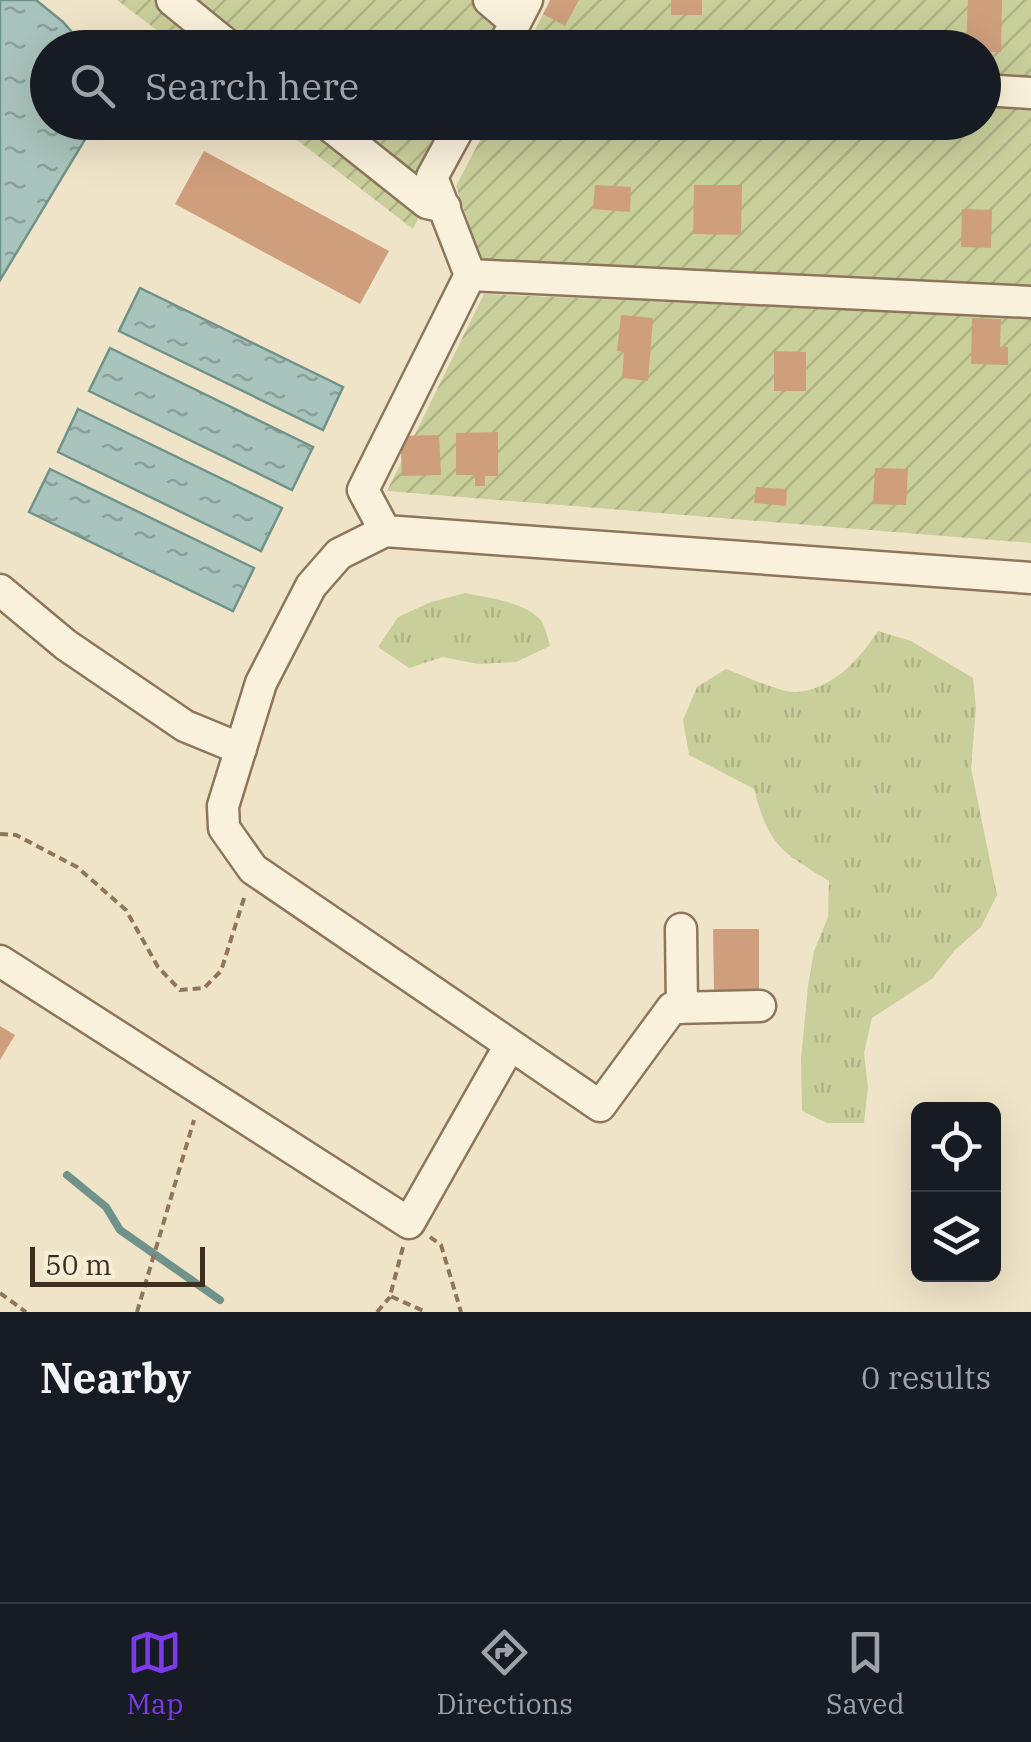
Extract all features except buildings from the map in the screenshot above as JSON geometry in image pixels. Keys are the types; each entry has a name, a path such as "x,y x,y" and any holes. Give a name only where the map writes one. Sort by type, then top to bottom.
{"lane":[{"path":"172,0 209,30"},
{"path":"489,0 512,30"},
{"path":"1001,91 1031,93"},
{"path":"347,140 426,204 445,206"},
{"path":"386,531 363,490 470,275 432,177 452,140"},
{"path":"470,275 1031,302"},
{"path":"760,1006 672,1008 600,1106 253,869 224,828 223,806 261,683 310,586 339,554 386,531 1031,578"},
{"path":"0,590 66,646 185,726 240,749"},
{"path":"680,930 682,1008"},
{"path":"0,961 409,1223 510,1045"}],"path":[{"path":"0,834 16,835 77,867 126,910 158,967 180,990 204,988 221,971 253,869"},
{"path":"137,1312 202,1091"},
{"path":"377,1312 390,1296 409,1223 441,1245 461,1312"},
{"path":"0,1293 26,1312"},
{"path":"390,1296 426,1312"}],"green space":[{"path":"117,0 527,0 512,30 157,30"},
{"path":"550,0 1031,0 1031,78 1001,77 1001,30 535,30"},
{"path":"1001,105 1031,107 1031,288 482,263 456,186 480,140 1001,140"},
{"path":"297,140 458,140 413,229"},
{"path":"484,294 1031,318 1031,543 387,491"},
{"path":"465,593 507,602 536,615 550,646 516,662 478,664 443,657 409,668 378,647 398,617"},
{"path":"878,631 911,641 973,678 976,708 971,768 997,895 981,927 955,950 932,979 872,1018 864,1053 868,1087 864,1123 827,1123 802,1111 801,1059 814,951 828,917 829,881 779,845 765,823 754,789 689,755 683,720 697,687 726,669 781,690 810,690 844,671"}],"water":[{"path":"0,0 36,0 70,30 30,30 30,140 85,140 0,280"},
{"path":"140,288 343,387 323,430 119,331"},
{"path":"110,348 313,447 292,490 89,391"},
{"path":"78,409 282,508 261,551 58,452"},
{"path":"50,469 254,568 233,611 29,512"}],"waterway":[{"path":"67,1175 106,1207 120,1230 220,1300"}]}
